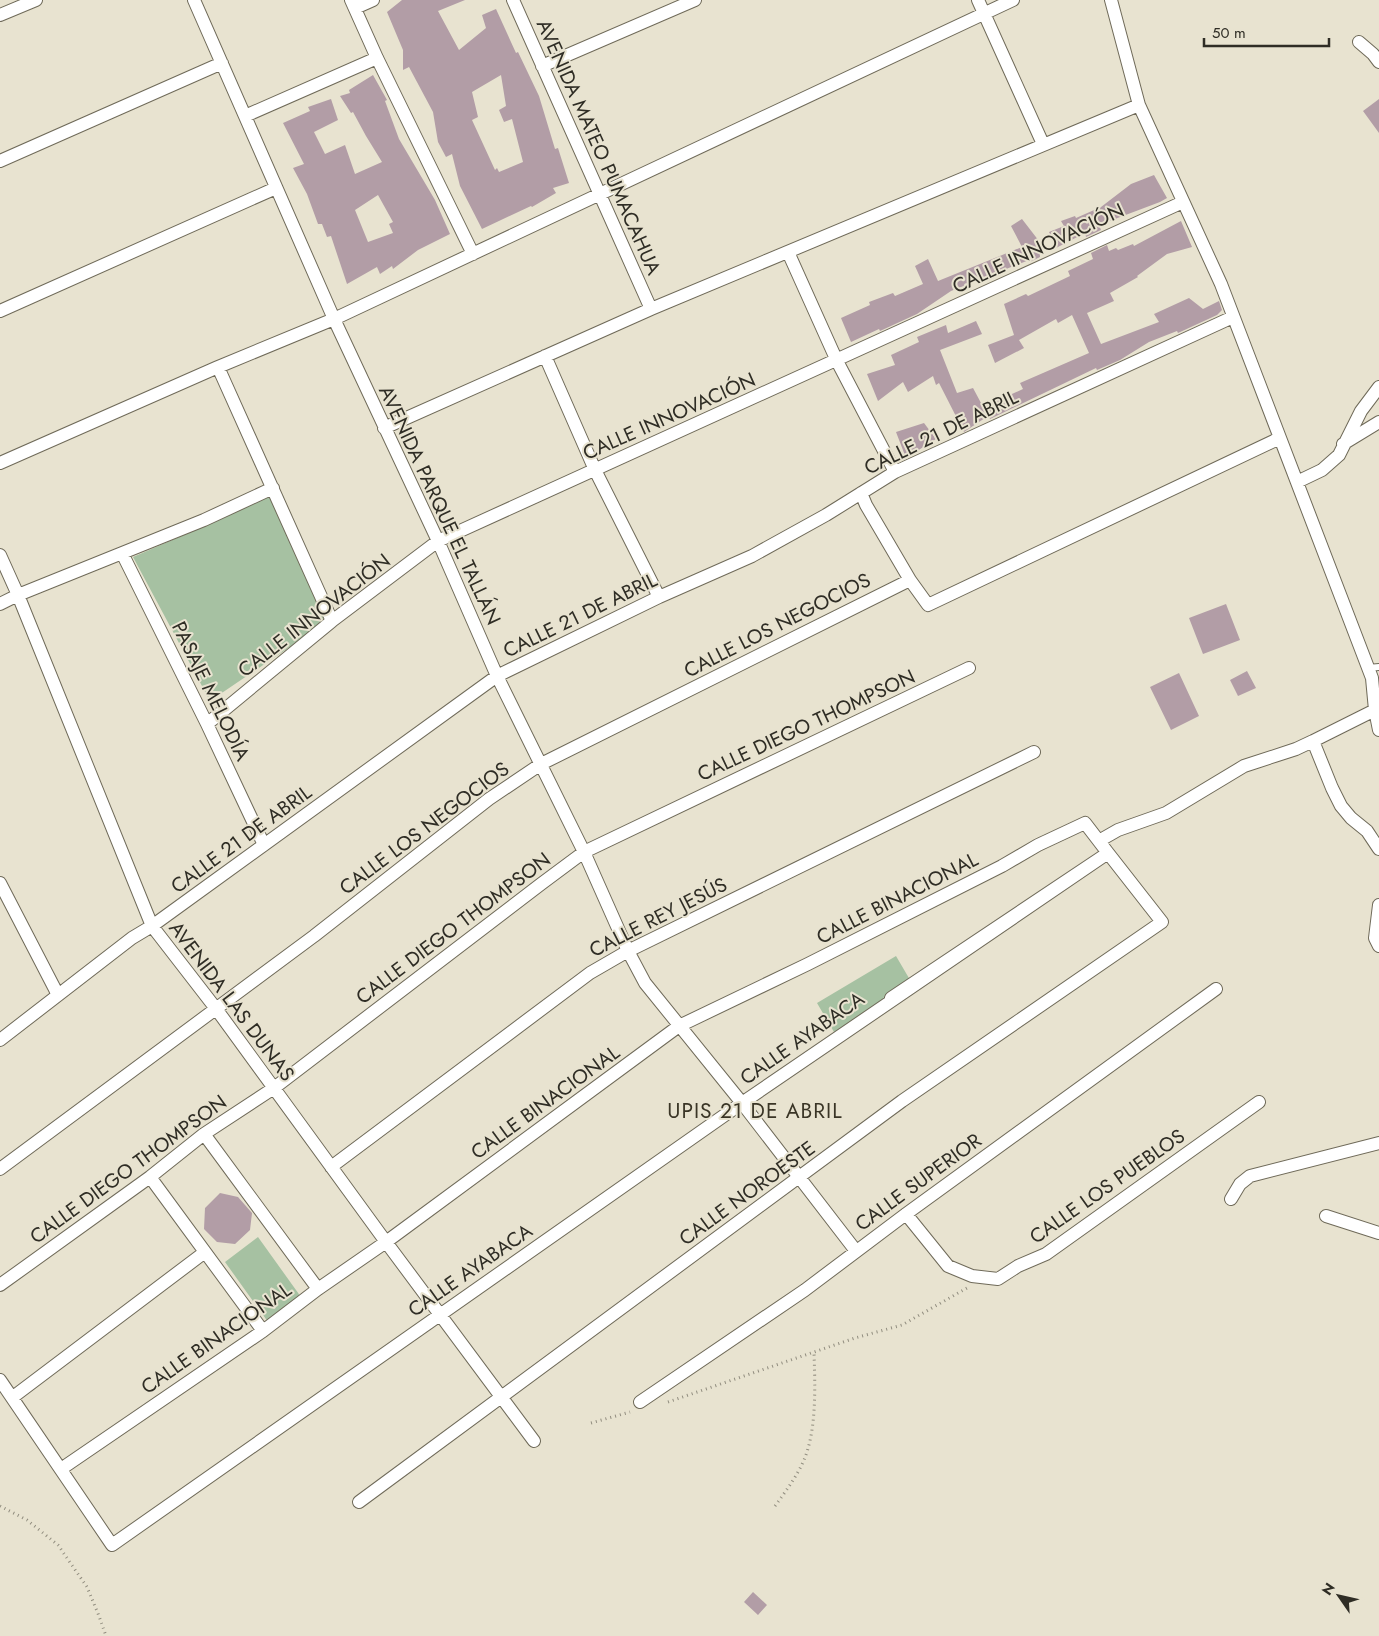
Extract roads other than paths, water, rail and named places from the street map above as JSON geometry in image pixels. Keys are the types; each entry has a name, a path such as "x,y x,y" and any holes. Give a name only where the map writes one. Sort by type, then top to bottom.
{"street":[{"path":"0,15 36,0"},
{"name":"AVENIDA PARQUE EL TALLÁN","path":"194,0 334,319 438,541 497,676 584,852 628,951 645,983 742,1103 856,1251"},
{"path":"372,0 353,4 376,58 473,254"},
{"name":"AVENIDA MATEO PUMACAHUA","path":"513,0 652,309"},
{"path":"542,66 695,0"},
{"path":"978,0 1043,144"},
{"path":"0,463 218,367 334,319 1013,0"},
{"path":"1111,0 1139,105 1221,284 1297,482 1374,668 1372,678 1379,730"},
{"path":"1358,42 1373,54 1379,62"},
{"path":"245,116 376,58"},
{"path":"0,161 222,63"},
{"path":"384,428 652,309 1139,105"},
{"path":"0,311 276,188"},
{"name":"CALLE INNOVACIÓN","path":"207,724 332,621 438,541 1183,202"},
{"path":"788,252 837,361 895,472"},
{"name":"CALLE 21 DE ABRIL","path":"0,1040 132,938 152,926 497,676 659,597 752,556 826,515 895,472 1233,317"},
{"path":"545,356 595,470 659,597"},
{"path":"218,367 332,621"},
{"path":"1297,482 1322,470 1331,463 1338,454 1360,411 1379,388"},
{"path":"1343,444 1379,422"},
{"path":"862,493 866,505 910,580 928,605 1280,438"},
{"path":"0,604 204,520 273,488"},
{"name":"PASAJE MELODÍA","path":"122,553 207,724 264,845"},
{"name":"AVENIDA LAS DUNAS","path":"0,555 152,926 217,1010 386,1242 534,1440"},
{"name":"CALLE LOS NEGOCIOS","path":"0,1169 217,1010 489,799 540,764 910,580"},
{"name":"CALLE DIEGO THOMPSON","path":"0,1285 150,1177 204,1134 274,1088 584,852 969,668"},
{"path":"1104,838 1118,830 1166,813 1244,766 1296,749 1375,710"},
{"path":"1314,741 1341,806 1351,818 1367,831 1379,849"},
{"name":"CALLE REY JESÚS","path":"331,1167 590,973 628,951 1034,752"},
{"name":"CALLE BINACIONAL","path":"61,1469 263,1331 679,1026 808,964 1002,866 1038,845 1085,823 1104,856"},
{"name":"CALLE NOROESTE","path":"359,1502 902,1101 1162,922 1104,856"},
{"name":"CALLE AYABACA","path":"891,998 1104,856"},
{"name":"CALLE AYABACA","path":"61,1469 112,1545 742,1103 1104,856"},
{"path":"0,883 58,995"},
{"path":"1379,905 1374,938 1379,946"},
{"name":"CALLE SUPERIOR","path":"639,1406 805,1290 906,1214 1216,989"},
{"name":"CALLE LOS PUEBLOS","path":"906,1214 948,1266 972,1276 998,1279 1018,1266 1046,1254 1259,1102"},
{"path":"204,1134 318,1289"},
{"path":"1231,1199 1240,1184 1250,1176 1379,1143"},
{"path":"150,1177 263,1331"},
{"path":"1326,1216 1379,1234"},
{"path":"13,1397 205,1252"},
{"path":"0,1380 61,1469"}],"district":[{"name":"UPIS 21 DE ABRIL","path":"755,1111"}]}
